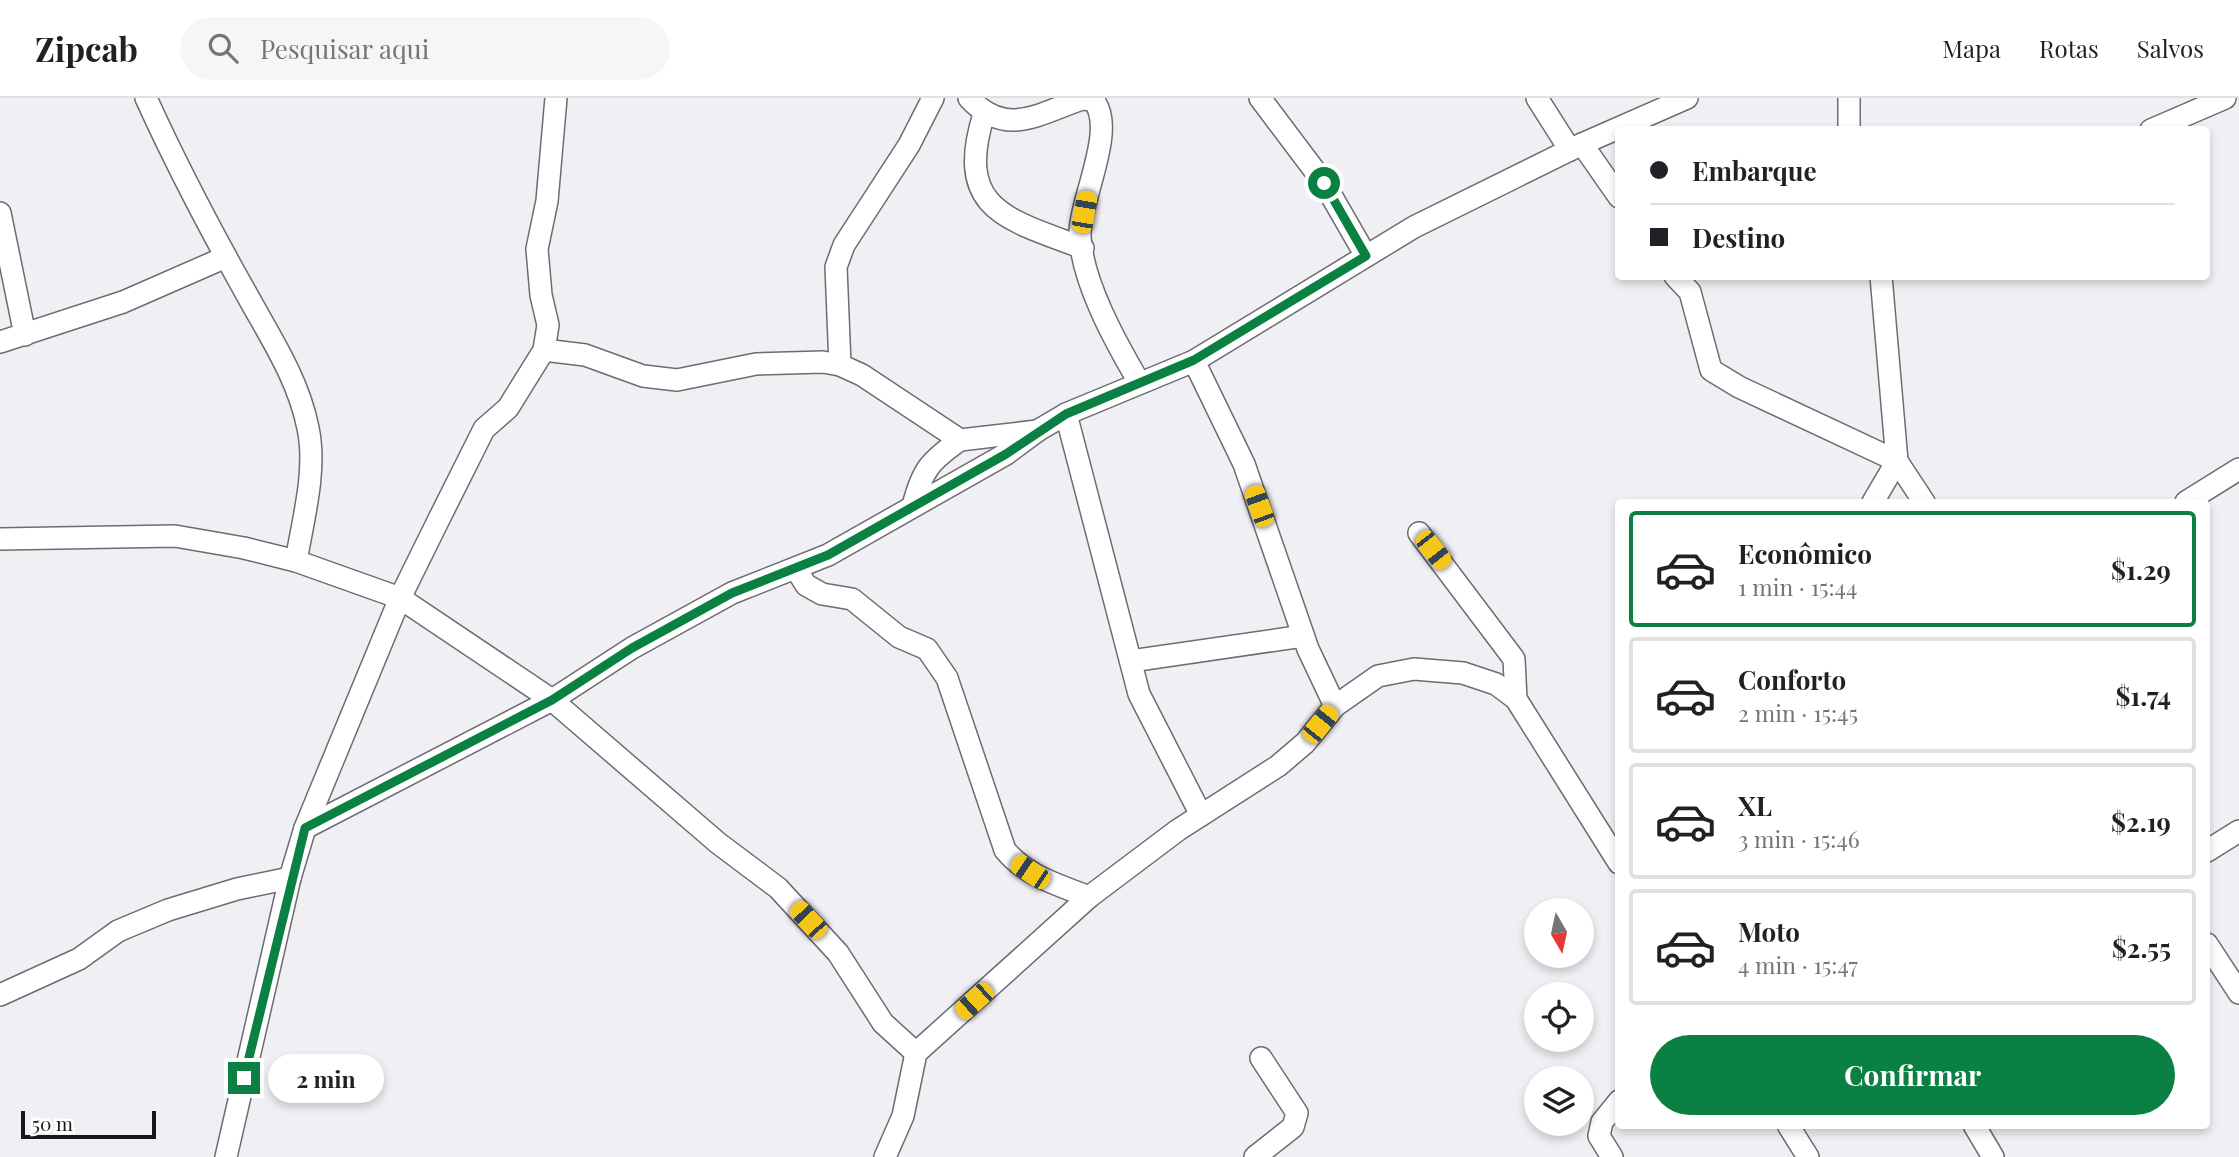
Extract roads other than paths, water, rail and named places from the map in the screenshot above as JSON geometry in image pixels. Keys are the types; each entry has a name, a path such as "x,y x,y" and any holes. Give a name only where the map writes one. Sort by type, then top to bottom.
{"street":[{"path":"146,98 226,257 287,364 309,431 309,475 296,561"},
{"path":"226,1157 290,878 305,828 400,598 484,429 508,408 544,350 548,325 541,295 537,249 547,201 556,98"},
{"path":"840,365 836,267 844,245 909,145 933,98"},
{"path":"969,98 984,114 1011,121 1082,99 1093,100 1098,106 1102,131 1082,224 1083,248 1100,306 1115,341 1139,382"},
{"path":"1260,98 1324,183 1366,256"},
{"path":"1537,98 1615,192"},
{"path":"1624,126 1687,98"},
{"path":"1849,98 1849,126"},
{"path":"2160,126 2225,98"},
{"path":"984,114 973,161 980,187 994,210 1026,227 1083,248"},
{"path":"305,828 552,700 632,648 732,593 796,569 914,506 1006,454 1066,414 1194,360 1366,256 1460,203 1615,130"},
{"path":"0,213 25,335"},
{"path":"0,342 122,302 226,257"},
{"path":"1679,280 1690,292 1711,370 1739,387 1897,461"},
{"path":"1881,280 1897,461 1922,499"},
{"path":"544,350 585,355 643,376 677,380 756,364 823,362 840,365 862,374 960,440"},
{"path":"1194,360 1244,464 1303,636 1335,706"},
{"path":"1066,414 1139,694 1201,815"},
{"path":"914,506 920,480 931,461 960,440 1037,431"},
{"path":"1875,499 1897,461"},
{"path":"2191,499 2239,469"},
{"path":"1419,533 1514,659 1517,698"},
{"path":"0,539 175,536 244,548 296,561 400,598 552,700 718,843 778,888 838,953 883,1023 916,1053"},
{"path":"796,569 806,585 822,594 852,599 899,636 927,649 947,678 1005,850 1015,862 1030,872 1089,897"},
{"path":"1131,661 1303,636"},
{"path":"885,1157 903,1116 916,1053 1089,897 1201,815 1278,766 1305,743 1335,706 1378,676 1414,669 1463,673 1496,684 1517,698 1615,857"},
{"path":"2210,849 2239,831"},
{"path":"0,995 79,959 118,931 167,910 237,889 290,878"},
{"path":"2210,949 2239,993"},
{"path":"1255,1157 1293,1126 1297,1113 1261,1058"},
{"path":"1612,1157 1599,1136 1602,1122 1615,1106"},
{"path":"1790,1129 1808,1157"},
{"path":"1976,1129 1993,1157"}]}
